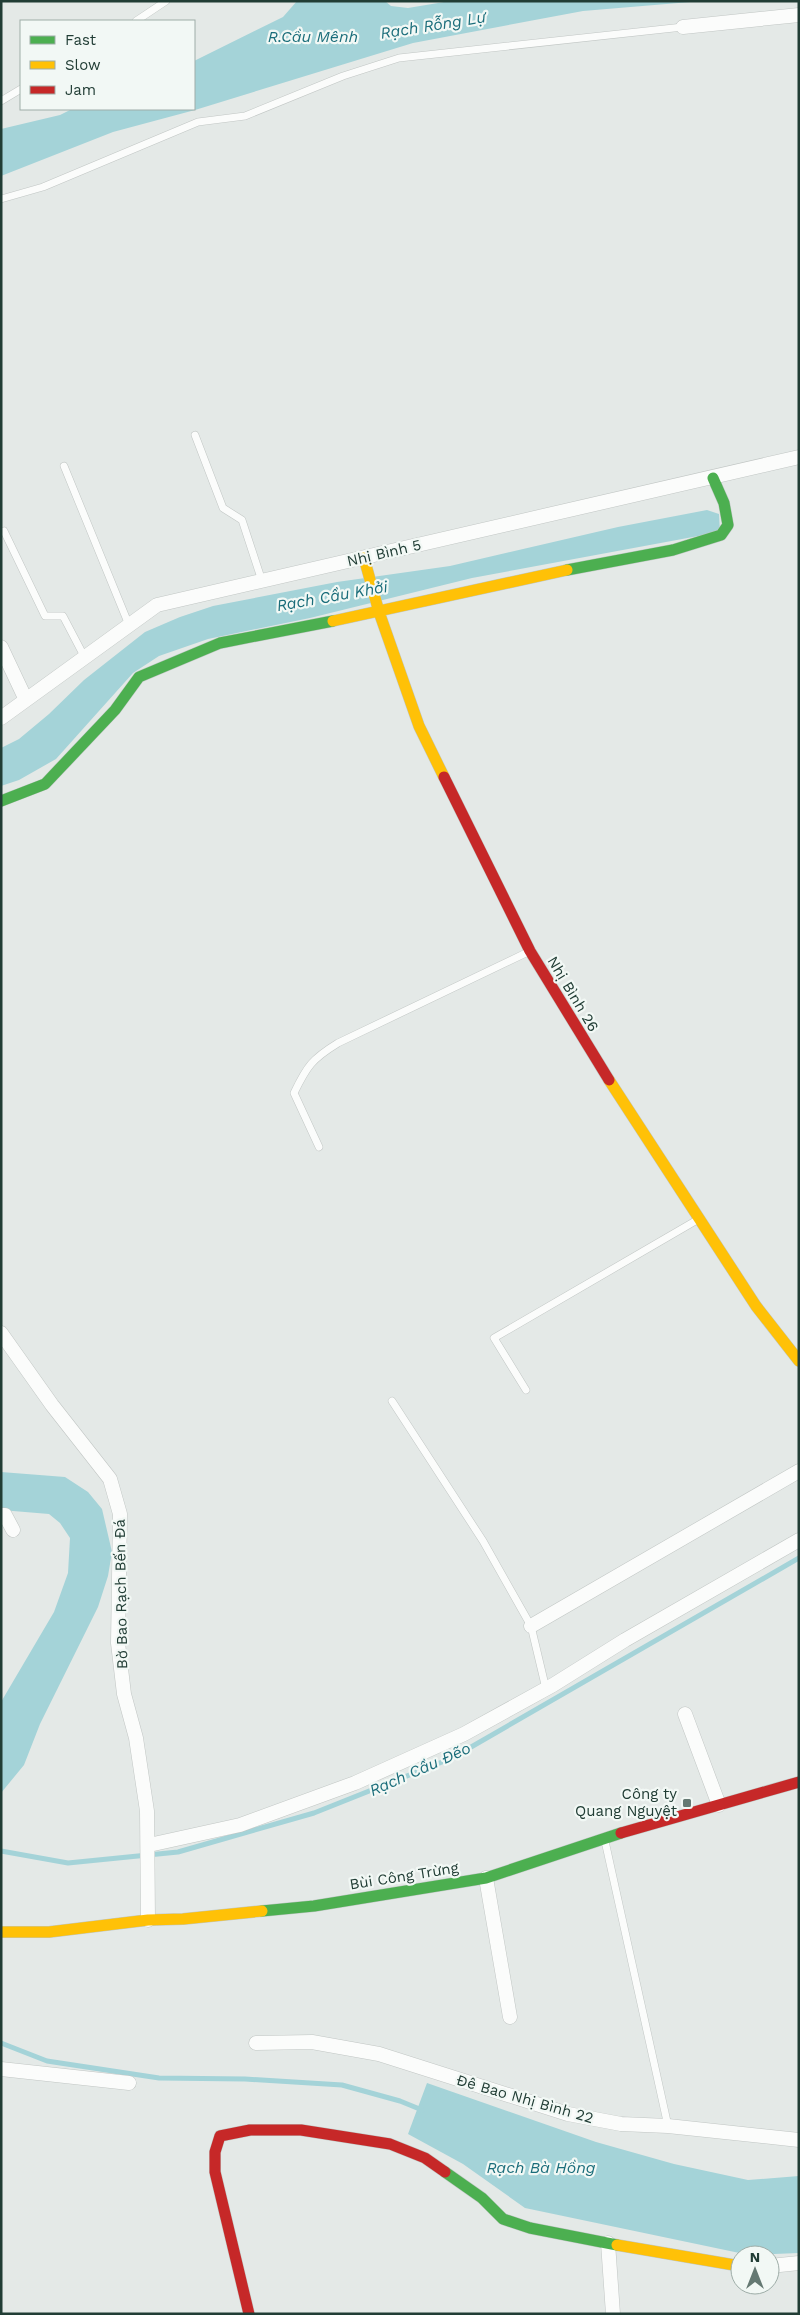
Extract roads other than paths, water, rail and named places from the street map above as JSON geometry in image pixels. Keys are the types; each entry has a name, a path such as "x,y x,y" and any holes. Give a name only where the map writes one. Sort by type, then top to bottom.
{"street":[{"path":"683,27 799,15"},
{"name":"Nhị Bình 5","path":"1,718 157,605 262,581 366,564 799,457"},
{"path":"1,800 46,784 115,710 139,677 220,643 603,562 673,550 721,535 728,525 724,503 713,478"},
{"name":"Nhị Bình 26","path":"366,564 378,609 419,726 530,951 588,1048 756,1306 799,1361"},
{"path":"1,647 26,700"},
{"name":"Bờ Bao Rạch Bến Đá","path":"1,1332 52,1405 110,1479 117,1502 120,1523 118,1643 124,1694 136,1738 147,1811 149,1849 146,1884 148,1920"},
{"path":"531,1626 799,1471"},
{"path":"1,1515 4,1515 13,1530"},
{"path":"149,1849 240,1825 355,1782 464,1734 546,1689 625,1640 799,1540"},
{"path":"685,1714 719,1804"},
{"name":"Bùi Công Trừng","path":"1,1932 50,1932 148,1920 183,1919 314,1906 486,1878 605,1838 799,1782"},
{"path":"486,1878 510,2017"},
{"name":"Đê Bao Nhị Bình 22","path":"256,2043 312,2042 379,2054 568,2114 621,2124 668,2126 799,2140"},
{"path":"1,2069 129,2083"},
{"path":"249,2314 224,2215 215,2172 214,2152 220,2136 250,2130 301,2130 390,2144 425,2158 482,2198 504,2219 530,2228 651,2252 730,2264"},
{"path":"608,2243 612,2314"},
{"path":"780,2265 799,2263"}],"lane":[{"path":"138,20 166,1"},
{"path":"1,199 43,187 198,122 245,116 344,76 399,58 683,27"},
{"path":"1,100 20,90"},
{"path":"195,435 223,508 242,520 262,581"},
{"path":"64,466 130,625"},
{"path":"4,531 45,616 63,616 84,658"},
{"path":"319,1147 294,1093 303,1074 315,1058 338,1042 530,951"},
{"path":"526,1390 494,1338 699,1219"},
{"path":"392,1401 483,1541 531,1626 546,1689"},
{"path":"605,1838 668,2126"}],"water":[{"name":"R.Cầu Mênh","path":"297,1 385,1 391,6 408,8 450,1 702,1 583,11 413,43 195,110 195,61 283,17"},
{"name":"R.Cầu Mênh","path":"70,110 195,110 113,132 1,176 1,129 60,115"},
{"name":"Rạch Cầu Khởi","path":"707,510 719,514 720,532 472,578 310,618 208,639 159,656 133,673 56,759 19,780 1,786 1,748 19,739 49,714 84,680 145,632 180,617 213,606 337,582 450,566 618,527"},
{"path":"1,1472 65,1477 88,1492 102,1509 112,1552 108,1576 98,1607 40,1724 24,1765 1,1793 1,1702 54,1612 68,1573 70,1538 60,1523 49,1514 1,1510"},
{"name":"Rạch Bà Hồng","path":"427,2083 596,2142 674,2164 748,2180 799,2176 799,2253 780,2254 780,2245 730,2245 730,2251 525,2208 463,2164 408,2134"}],"waterway":[{"name":"Rạch Cầu Đẽo","path":"1,1851 68,1863 178,1852 314,1813 452,1758 799,1558"},
{"path":"1,2043 47,2061 159,2078 245,2079 342,2085 400,2101 422,2110"}],"place":[{"name":"Công ty Quang Nguyệt","path":"687,1803"}],"water label":[{"name":"Rạch Rỗng Lự","path":"433,25"}]}
